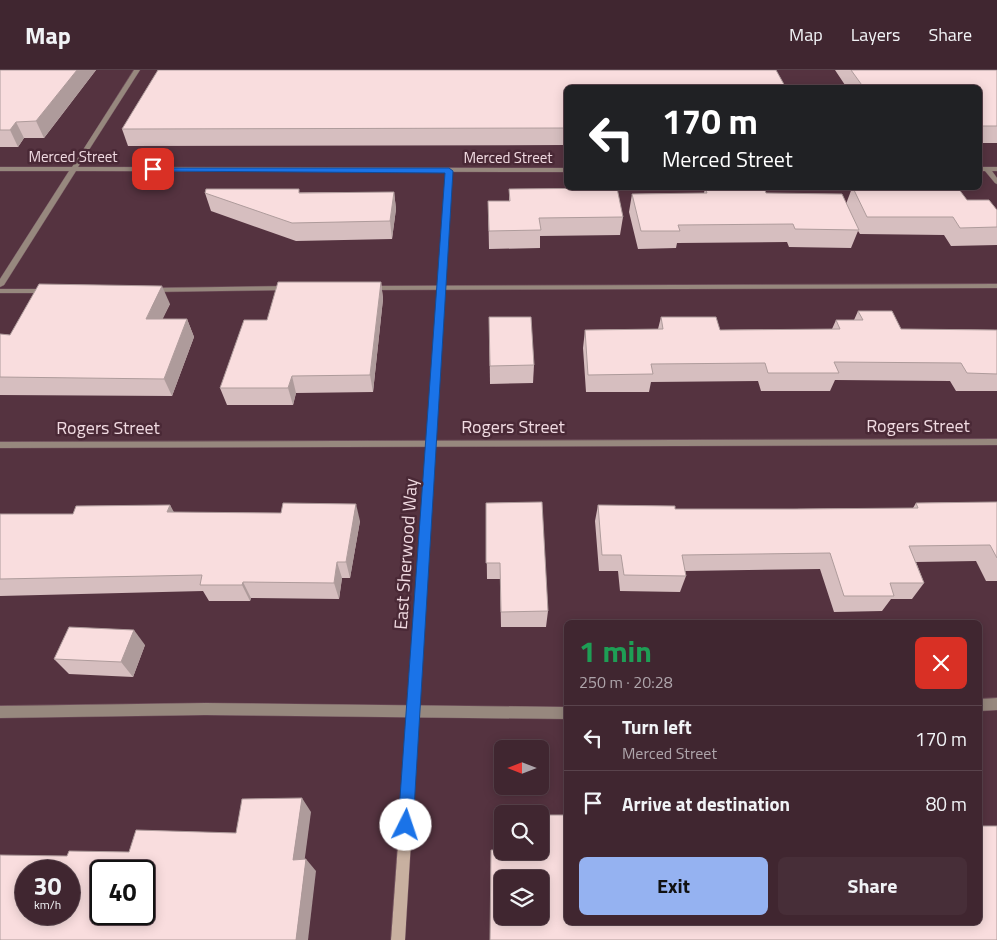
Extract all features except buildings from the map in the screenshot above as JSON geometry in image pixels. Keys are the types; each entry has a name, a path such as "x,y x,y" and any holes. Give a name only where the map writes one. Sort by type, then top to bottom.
{"street":[{"path":"0,285 137,70"},
{"name":"Merced Street","path":"0,169 564,170"},
{"path":"982,169 997,169"},
{"path":"987,169 997,182"},
{"name":"East Sherwood Way","path":"398,940 449,171"},
{"path":"364,288 997,286"},
{"path":"141,290 296,288"},
{"path":"0,291 56,290"},
{"name":"Rogers Street","path":"0,445 997,442"},
{"path":"982,705 997,704"},
{"path":"0,712 205,709 564,713"}],"route":[{"path":"153,169 449,171 406,825"}]}
